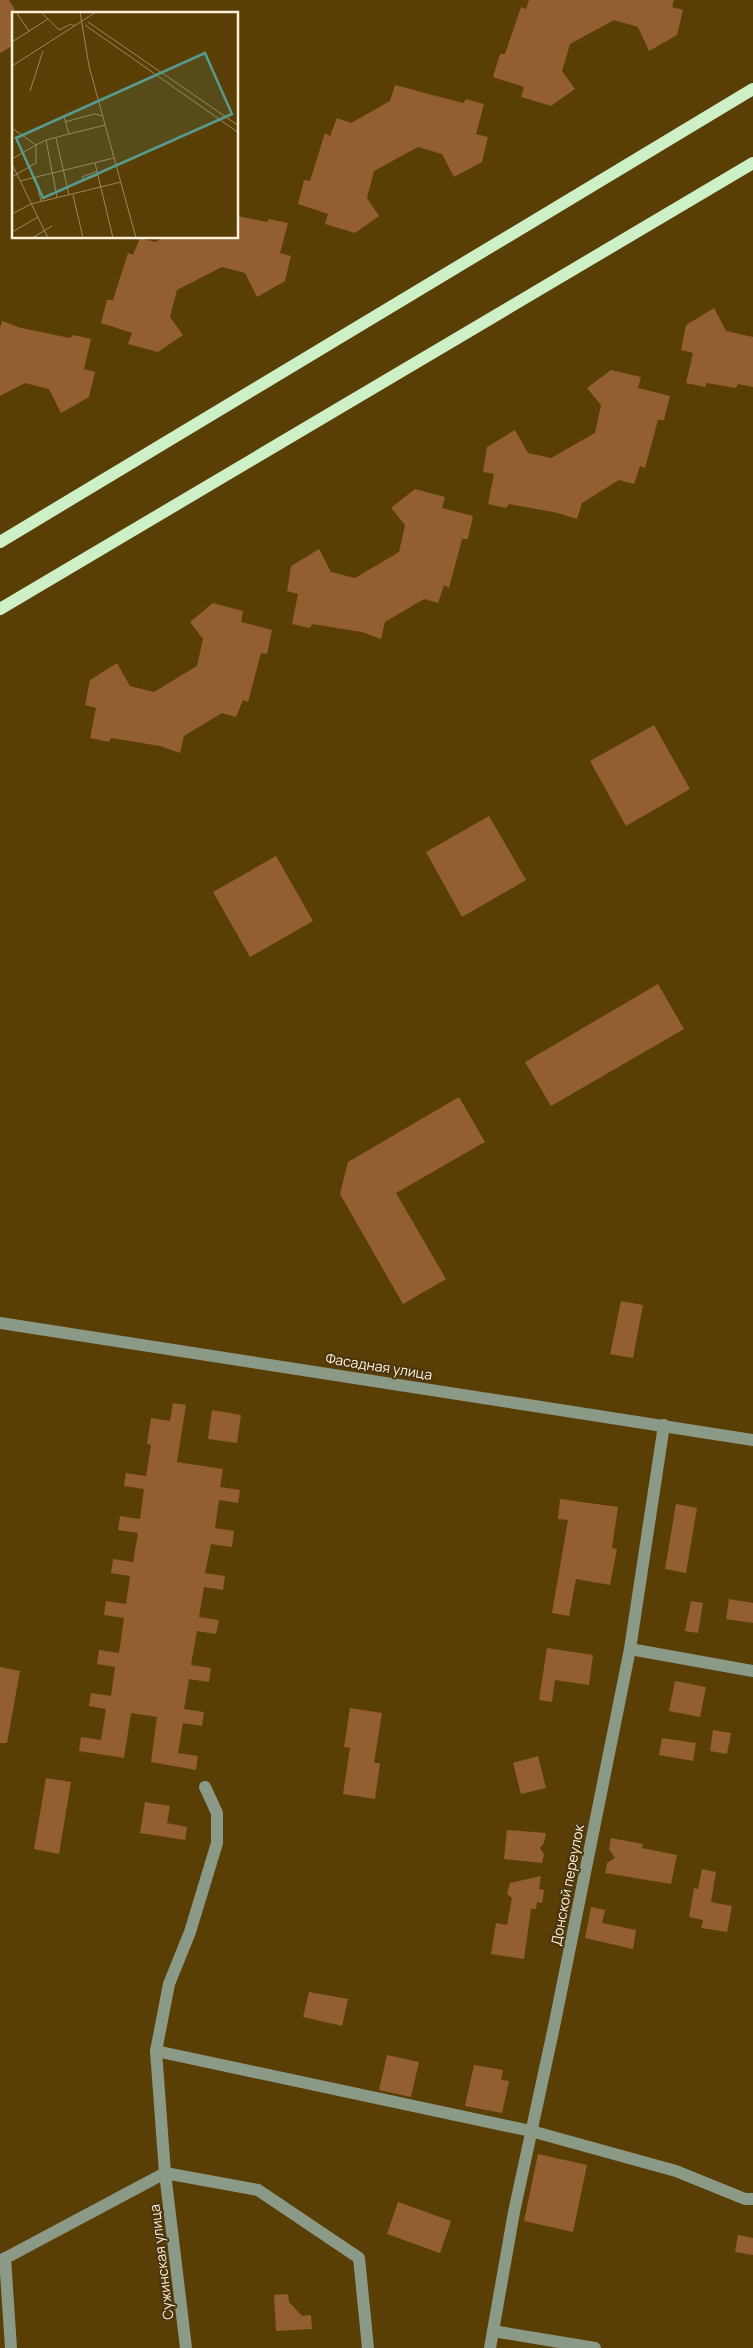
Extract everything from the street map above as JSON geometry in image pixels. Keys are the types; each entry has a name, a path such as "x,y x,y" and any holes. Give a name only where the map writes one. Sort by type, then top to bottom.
{"main road":[{"path":"0,542 753,89"},
{"path":"0,609 753,162"}],"street":[{"name":"Фасадная улица","path":"0,1323 753,1440"},
{"name":"Донской переулок","path":"490,2348 514,2212 630,1649 664,1425"},
{"path":"630,1649 753,1671"},
{"name":"Сужинская улица","path":"186,2348 166,2173 156,2052 169,1984 190,1932 217,1843 217,1812 205,1787"},
{"path":"156,2052 531,2131 676,2171 745,2198 753,2199"},
{"path":"11,2348 2,2259 166,2173 258,2190 358,2258 368,2348"},
{"path":"493,2331 595,2348"}],"building":[{"path":"0,0 9,0 14,8 14,12 12,12 12,46 0,53"},
{"path":"529,0 674,0 672,7 683,10 677,35 649,51 638,27 614,20 570,44 562,71 575,89 551,106 521,97 524,87 493,77 500,54 505,54 521,7 526,9"},
{"path":"395,85 463,103 466,99 484,104 476,134 488,137 482,162 454,177 442,154 418,147 374,171 367,198 379,216 355,233 325,224 328,214 298,204 304,180 310,181 325,133 330,136 337,118 351,123 390,101"},
{"path":"239,216 267,222 269,219 288,223 280,253 291,256 285,281 257,297 245,273 222,267 177,290 170,317 183,335 158,352 128,344 132,333 101,323 107,300 113,300 128,253 133,255 140,239 155,242 161,239 239,239"},
{"path":"714,308 726,331 753,337 753,387 738,384 736,388 707,383 705,387 686,383 693,353 681,350 686,325"},
{"path":"2,321 21,328 70,338 73,335 91,339 84,369 95,372 89,397 61,413 49,389 25,383 0,396 0,328"},
{"path":"611,370 641,377 638,388 670,396 664,420 658,420 645,468 640,466 634,484 619,480 582,503 577,519 558,513 509,504 506,508 488,504 494,474 483,472 487,447 515,430 528,453 551,458 595,433 601,405 587,388"},
{"path":"415,489 445,497 442,508 473,516 468,539 462,539 449,588 444,585 438,603 424,599 385,622 381,639 362,632 312,624 310,628 292,624 298,594 287,591 291,566 319,549 331,572 355,578 399,552 405,525 391,508"},
{"path":"213,603 243,611 241,622 272,630 267,654 261,653 248,702 243,700 236,717 222,713 184,736 180,753 160,746 111,738 109,742 90,738 96,708 85,705 90,680 117,663 130,686 154,692 197,666 203,639 190,622"},
{"path":"654,725 690,789 626,826 590,761"},
{"path":"489,816 526,880 462,917 426,852"},
{"path":"276,856 313,921 250,957 213,892"},
{"path":"658,984 684,1029 551,1106 525,1062"},
{"path":"459,1097 485,1142 396,1193 446,1279 403,1304 340,1194 348,1162"},
{"path":"621,1301 643,1305 633,1358 610,1354"},
{"path":"173,1403 186,1405 177,1462 223,1469 220,1487 240,1490 238,1503 219,1500 215,1528 234,1531 232,1547 211,1544 205,1573 225,1576 223,1590 204,1587 199,1617 219,1620 216,1634 197,1631 191,1665 211,1668 209,1682 189,1679 184,1709 204,1712 202,1726 183,1723 178,1753 198,1756 196,1770 151,1762 157,1717 131,1713 124,1758 79,1751 81,1737 101,1740 106,1709 89,1706 91,1693 111,1696 115,1667 97,1664 99,1650 119,1653 124,1618 104,1615 106,1601 126,1604 130,1576 111,1573 113,1559 133,1562 138,1533 118,1530 120,1516 140,1519 144,1489 124,1486 126,1473 146,1476 151,1445 147,1444 151,1418 170,1421"},
{"path":"212,1410 241,1415 237,1443 208,1439"},
{"path":"560,1499 618,1507 612,1548 617,1549 610,1585 576,1579 569,1616 552,1613 568,1520 558,1519"},
{"path":"676,1504 697,1508 686,1573 665,1569"},
{"path":"729,1599 753,1603 753,1623 726,1619"},
{"path":"691,1601 703,1603 698,1633 685,1631"},
{"path":"547,1648 593,1655 589,1685 555,1680 552,1702 539,1700"},
{"path":"0,1667 20,1671 7,1743 0,1743"},
{"path":"675,1681 706,1687 700,1717 669,1711"},
{"path":"350,1708 382,1713 374,1763 380,1763 375,1799 343,1794 350,1748 344,1747"},
{"path":"713,1730 731,1733 727,1754 710,1751"},
{"path":"662,1738 696,1743 693,1761 659,1755"},
{"path":"538,1756 546,1788 521,1794 513,1763"},
{"path":"46,1778 71,1782 59,1854 34,1849"},
{"path":"145,1802 170,1806 167,1823 187,1827 185,1840 140,1833"},
{"path":"507,1830 546,1833 544,1843 540,1848 544,1854 542,1863 504,1859"},
{"path":"611,1838 643,1844 642,1848 677,1855 671,1884 605,1873 607,1863 615,1858 609,1849"},
{"path":"702,1869 716,1872 711,1902 732,1906 727,1932 701,1928 703,1920 689,1917 694,1888 698,1889"},
{"path":"541,1876 539,1889 544,1890 542,1903 537,1902 536,1909 531,1909 524,1959 491,1954 496,1923 507,1925 512,1898 507,1894 510,1883"},
{"path":"591,1907 605,1910 602,1923 636,1930 633,1949 585,1938"},
{"path":"309,1992 348,1999 342,2026 303,2017"},
{"path":"387,2055 419,2062 411,2097 379,2090"},
{"path":"474,2065 503,2070 501,2080 509,2081 502,2113 465,2106"},
{"path":"538,2154 587,2165 573,2232 524,2221"},
{"path":"398,2202 451,2221 440,2253 387,2234"},
{"path":"738,2235 753,2238 753,2255 735,2252"},
{"path":"288,2294 289,2302 302,2316 311,2315 312,2329 276,2331 274,2295"}]}
